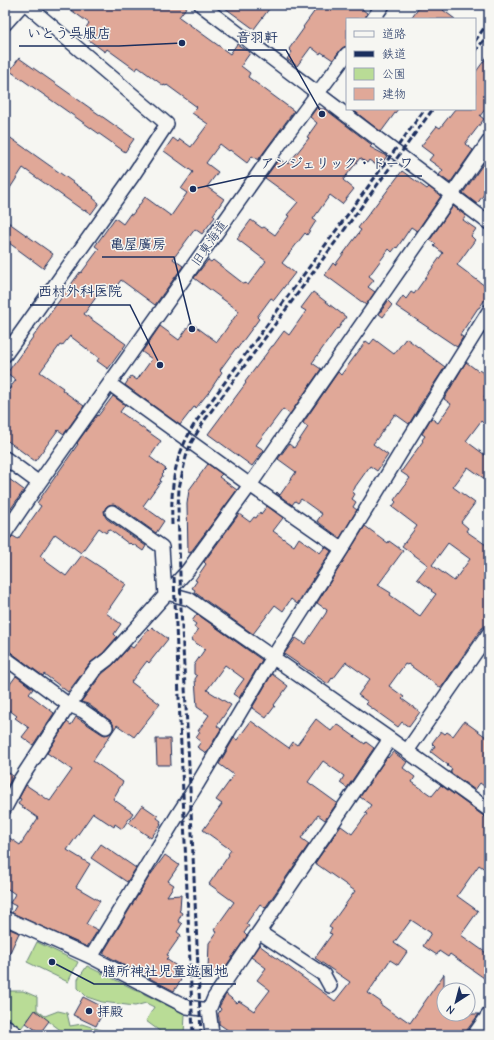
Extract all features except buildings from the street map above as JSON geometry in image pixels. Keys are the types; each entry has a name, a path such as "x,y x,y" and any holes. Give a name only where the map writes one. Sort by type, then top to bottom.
{"street":[{"path":"5,24 22,5"},
{"path":"5,355 132,177 167,124 27,5"},
{"path":"201,5 489,223"},
{"path":"374,18 383,5"},
{"name":"旧東海道","path":"5,533 273,153 346,55"},
{"path":"5,808 20,780 69,705 96,668 108,659 188,570 250,485 489,141"},
{"path":"91,957 273,657 342,549 489,311"},
{"path":"110,384 342,549"},
{"path":"5,458 39,483"},
{"path":"112,512 162,547 166,594"},
{"path":"166,594 189,599 489,810"},
{"path":"407,751 489,633"},
{"path":"5,658 69,705 83,711 106,727"},
{"path":"211,1035 209,1010 214,998 390,739"},
{"path":"5,918 91,957 186,1007 209,1010"},
{"path":"259,932 324,975 330,986"},
{"path":"474,1035 489,1014"},
{"path":"5,1029 13,1035"}],"green space":[{"path":"37,942 78,962 68,982 27,962"},
{"path":"87,966 185,1014 184,1035 165,1035 146,1021 154,1007 146,1003 135,1006 102,1002 87,997 78,988 78,979"},
{"path":"5,991 23,991 37,997 37,1010 45,1016 58,1011 67,1013 70,1026 82,1024 112,1035 67,1035 35,1011 21,1028 5,1016"}],"railway":[{"path":"476,40 489,21"},
{"path":"476,51 489,33"},
{"path":"172,525 172,497 175,472 182,449 195,423 424,110"},
{"path":"201,1035 181,608 178,507 179,488 186,457 191,443 204,421 432,110"},
{"path":"174,577 193,1035"}],"place":[{"name":"いとう呉服店","path":"182,43"},
{"name":"音羽軒","path":"322,114"},
{"name":"アンジェリック・ドーワ","path":"193,189"},
{"name":"亀屋廣房","path":"192,329"},
{"name":"西村外科医院","path":"160,365"},
{"name":"膳所神社児童遊園地","path":"52,962"},
{"name":"拝殿","path":"89,1011"}]}
